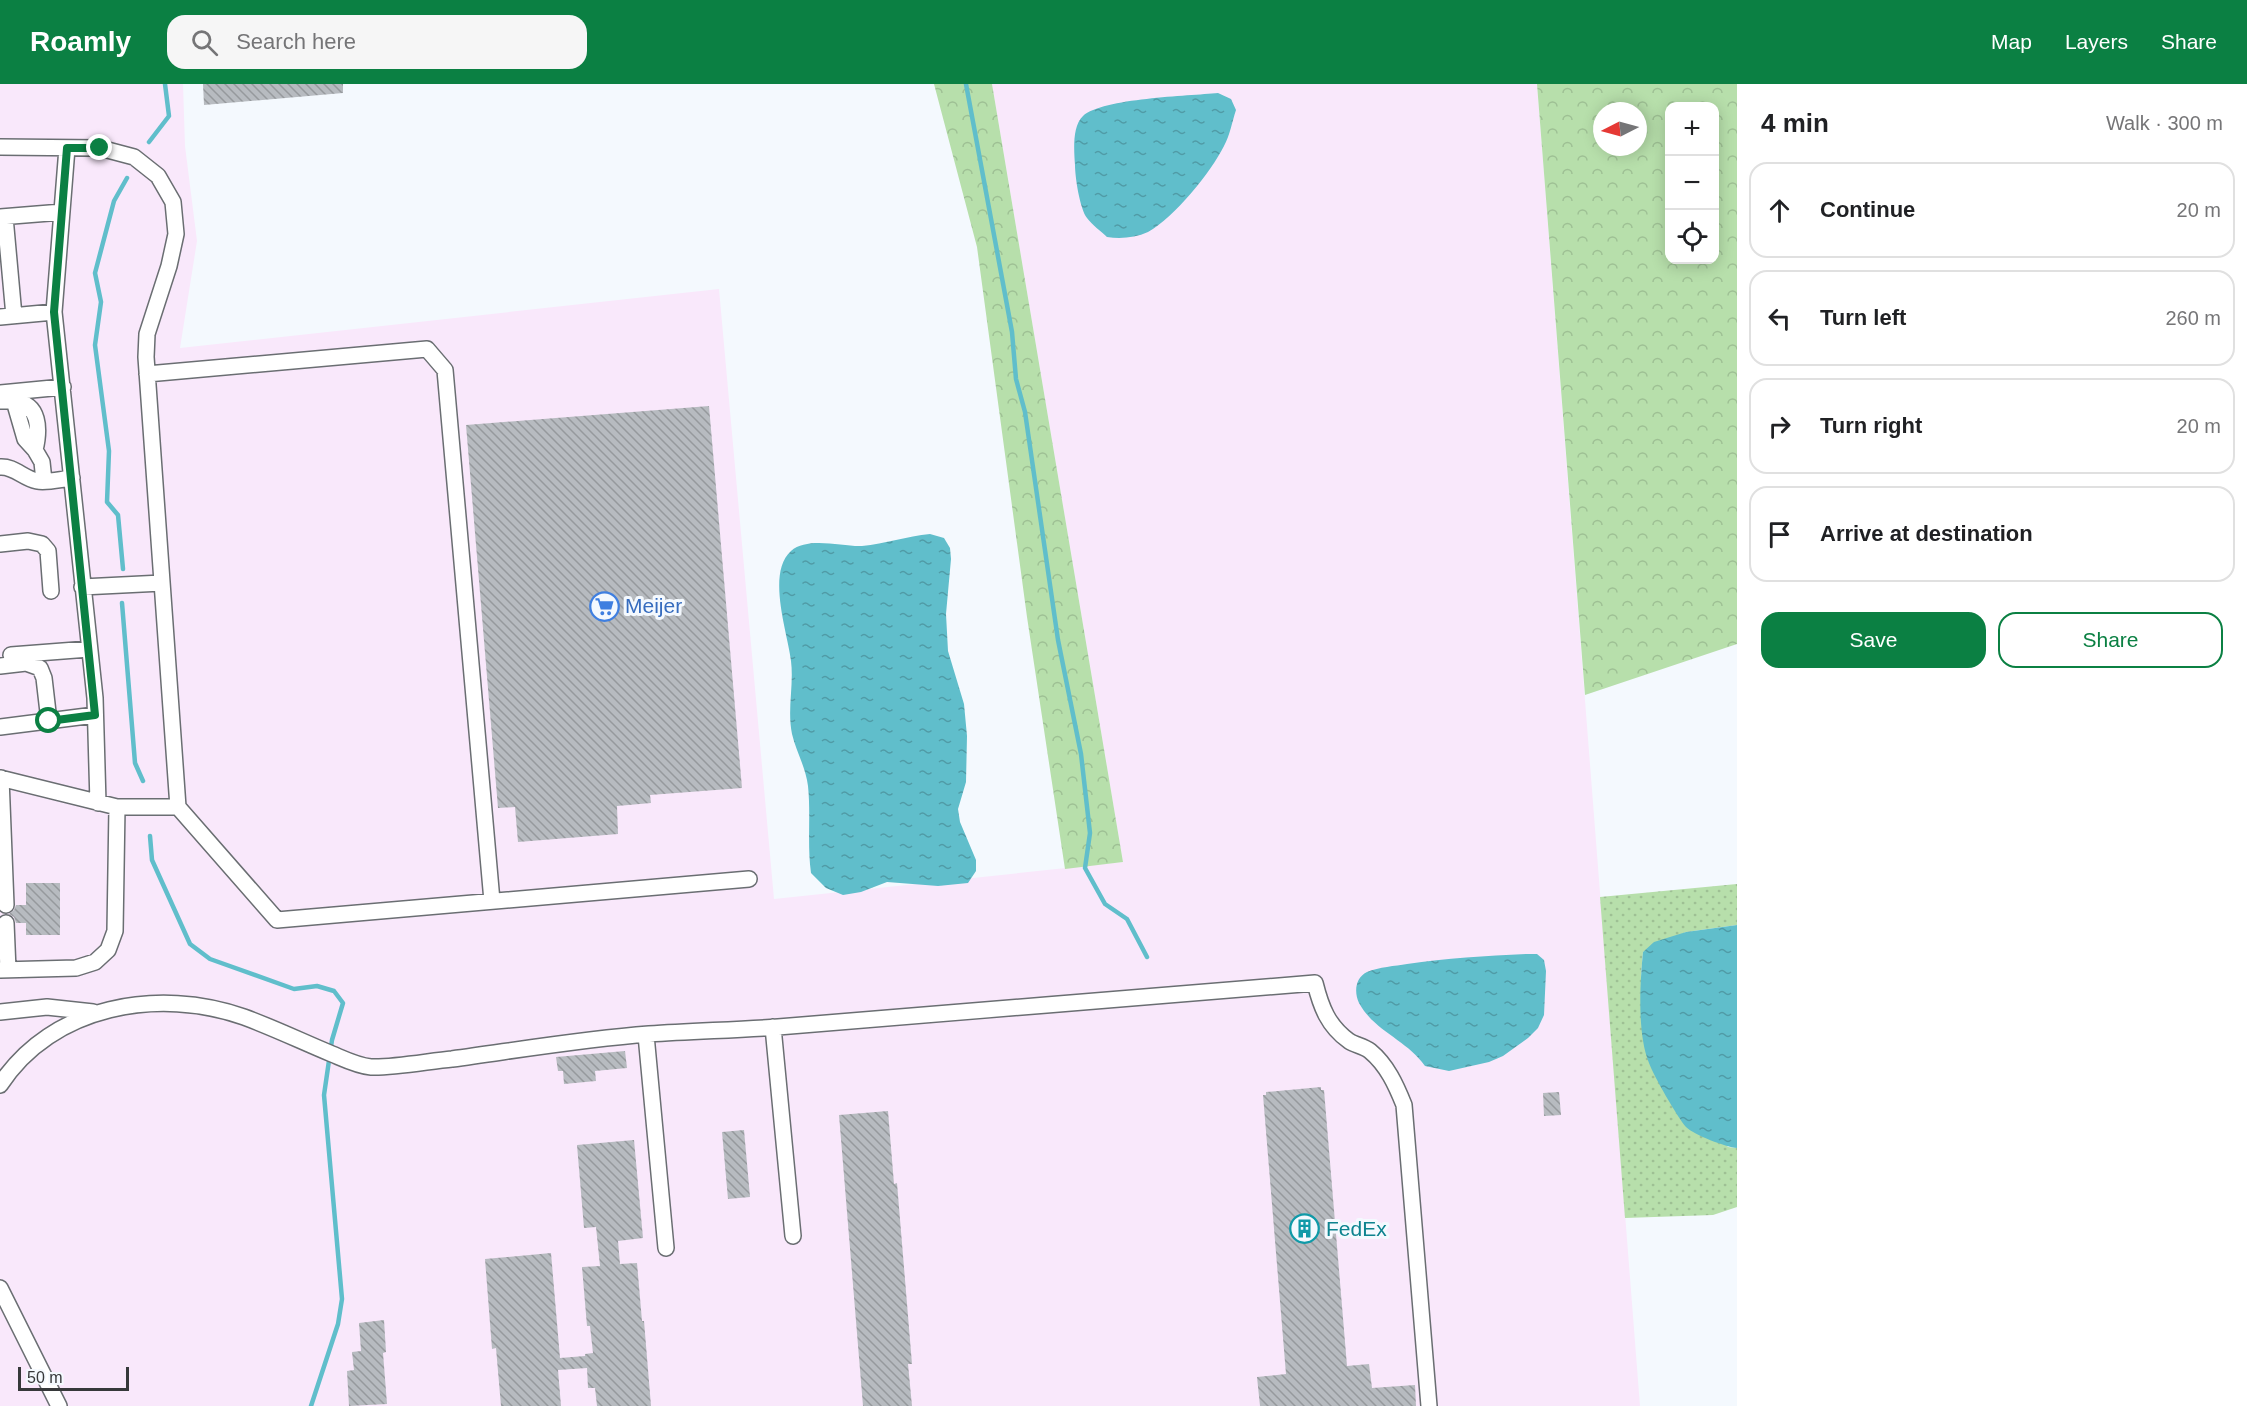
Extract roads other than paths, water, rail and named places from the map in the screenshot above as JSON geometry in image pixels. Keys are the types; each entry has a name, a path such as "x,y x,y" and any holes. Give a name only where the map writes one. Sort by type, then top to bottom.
{"lane":[{"path":"0,147 100,148 134,157 158,176 173,202 176,234 169,266 147,334 147,374 178,807 277,920 749,879"},
{"path":"67,148 54,312 95,715 98,803"},
{"path":"54,312 7,317 3,217 62,212"},
{"path":"147,374 427,349 445,370 492,901"},
{"path":"0,393 63,387"},
{"path":"7,401 25,439 42,462 44,481"},
{"path":"0,467 8,466 39,482 72,478"},
{"path":"0,544 28,541 42,544 48,551 51,591"},
{"path":"82,587 162,583"},
{"path":"0,657 89,649"},
{"path":"0,666 26,663 40,668 44,678 49,721"},
{"path":"0,728 95,715"},
{"path":"3,896 0,778 117,807 178,807"},
{"path":"4,933 4,970 76,968 95,962 108,950 115,931 117,807"},
{"path":"0,1012 47,1007 96,1012 135,1005 185,1003 245,1018 340,1057 370,1066 432,1061 646,1035 773,1028 1315,983 1330,1025 1351,1042 1369,1050 1383,1065 1396,1083 1404,1105 1429,1406"},
{"path":"0,1085 7,1074 31,1050 53,1034 96,1012"},
{"path":"773,1028 793,1236"},
{"path":"646,1035 666,1248"},
{"path":"0,1288 59,1406"}],"water":[{"path":"1218,93 1231,99 1236,110 1226,142 1201,181 1180,205 1158,225 1138,236 1107,237 1094,226 1084,214 1076,177 1074,146 1079,120 1093,110 1108,105"},
{"path":"930,534 944,538 950,548 946,614 948,651 964,704 967,736 966,782 958,809 960,822 976,860 976,871 968,883 938,886 887,882 861,892 843,895 826,888 811,873 808,786 792,734 790,707 792,670 780,604 780,574 784,561 791,551 807,544 862,546"},
{"path":"1737,925 1737,1148 1703,1137 1690,1130 1682,1122 1649,1063 1645,1051 1640,1008 1643,952 1654,942 1686,932"},
{"path":"1537,954 1544,960 1546,971 1544,1015 1538,1028 1528,1038 1503,1056 1489,1062 1449,1071 1425,1066 1409,1049 1373,1021 1357,999 1356,990 1360,978 1367,972 1377,969 1436,960"}],"waterway":[{"path":"149,142 169,116 165,84"},
{"path":"966,84 1012,332 1016,379 1025,412 1058,640 1081,754 1090,833 1085,868 1105,904 1127,919 1147,957"},
{"path":"123,569 118,515 107,502 109,451 95,345 101,302 95,273 114,201 127,178"},
{"path":"122,603 135,763 143,781"},
{"path":"150,836 152,860 190,944 210,959 294,989 317,986 334,991 343,1003 332,1040 324,1095 342,1299 338,1324 311,1406"}],"place":[{"name":"Meijer","path":"604,606"},
{"name":"FedEx","path":"1305,1229"}]}
